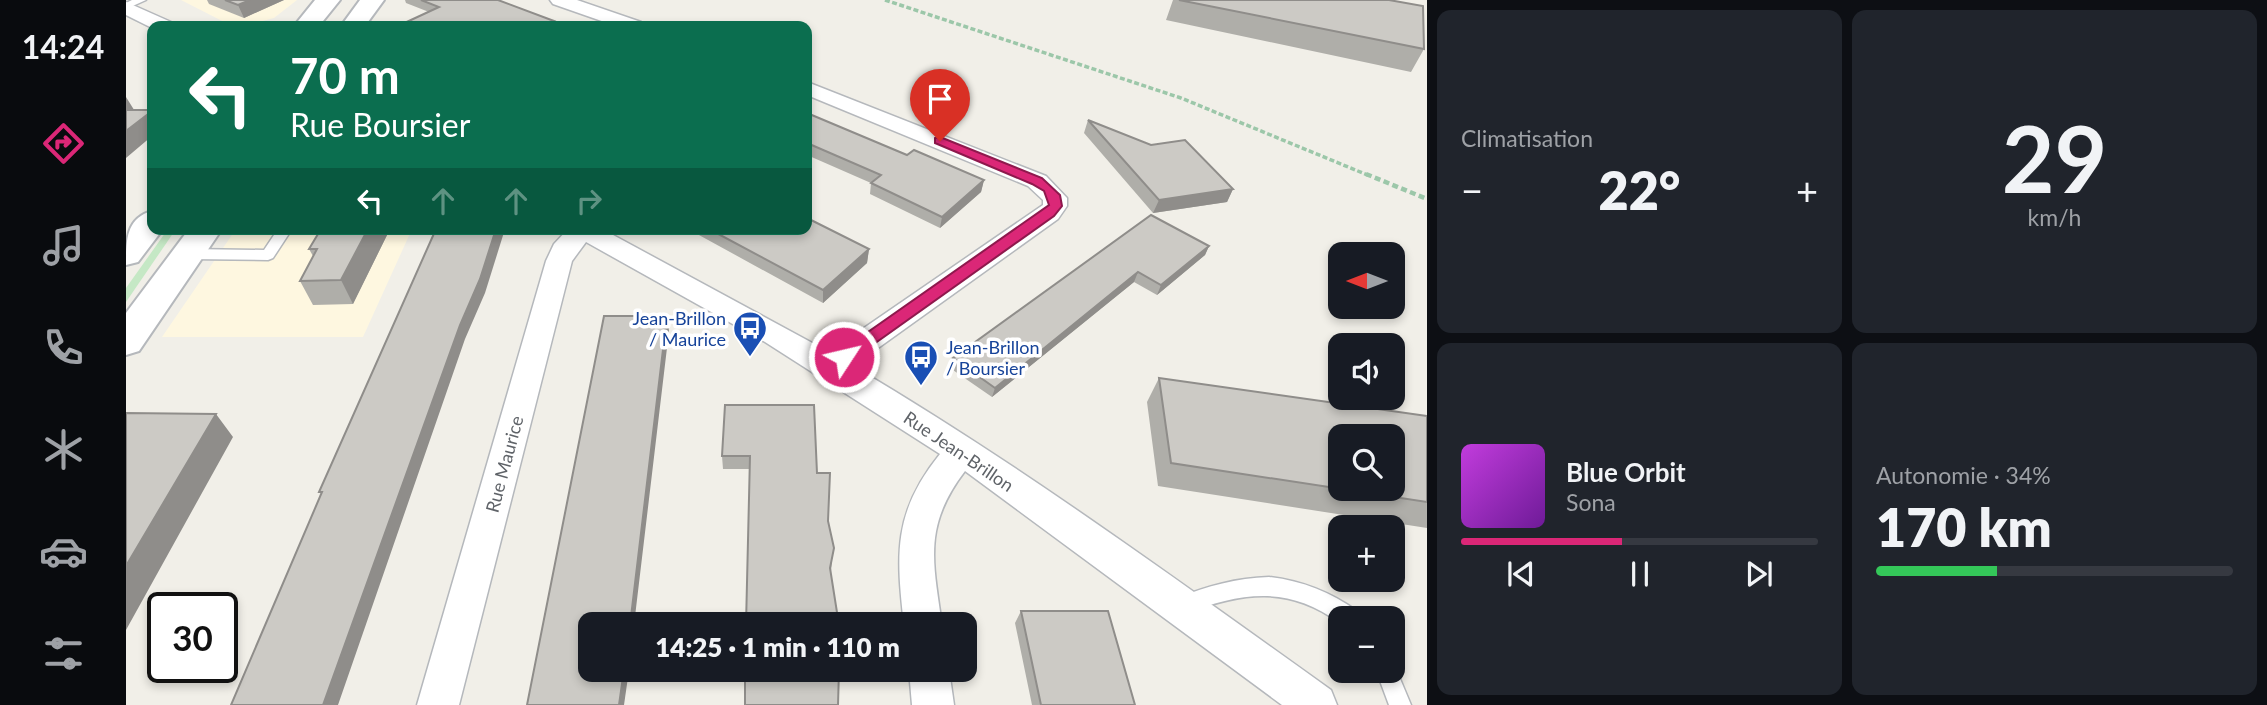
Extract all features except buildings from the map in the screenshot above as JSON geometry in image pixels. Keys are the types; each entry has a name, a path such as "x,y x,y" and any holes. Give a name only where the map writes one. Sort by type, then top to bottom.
{"street":[{"path":"310,21 328,0"},
{"path":"357,21 372,0"},
{"path":"559,0 620,21"},
{"path":"126,7 154,21"},
{"path":"812,90 1037,181 1055,198 1055,206 1049,213 830,367"},
{"path":"126,254 147,227"},
{"name":"Rue Maurice","path":"438,705 559,261 563,250 577,235"},
{"name":"Rue Jean-Brillon","path":"592,235 675,278 830,367 961,452 1181,606 1316,705"},
{"path":"126,341 197,242"},
{"path":"921,612 916,565 916,532 923,504 935,483 961,452"},
{"path":"930,682 933,705"}],"lane":[{"path":"126,7 141,0"},
{"path":"197,242 268,255 281,235"},
{"path":"1181,606 1217,591 1246,586 1292,587 1325,599 1334,606"},
{"path":"1392,683 1400,705"}],"path":[{"path":"885,0 1181,99 1427,199"}],"shaded area":[{"path":"181,0 297,0 274,18 262,21 222,21"},
{"path":"232,235 409,235 363,337 162,337"}],"green space":[{"path":"164,235 172,235 126,302 126,288"}],"place":[{"name":"Jean-Brillon / Maurice","path":"750,358"},
{"name":"Jean-Brillon / Boursier","path":"921,387"}],"route":[{"path":"844,357 1049,213 1055,206 1055,198 1049,189 1037,181 940,141"}]}
